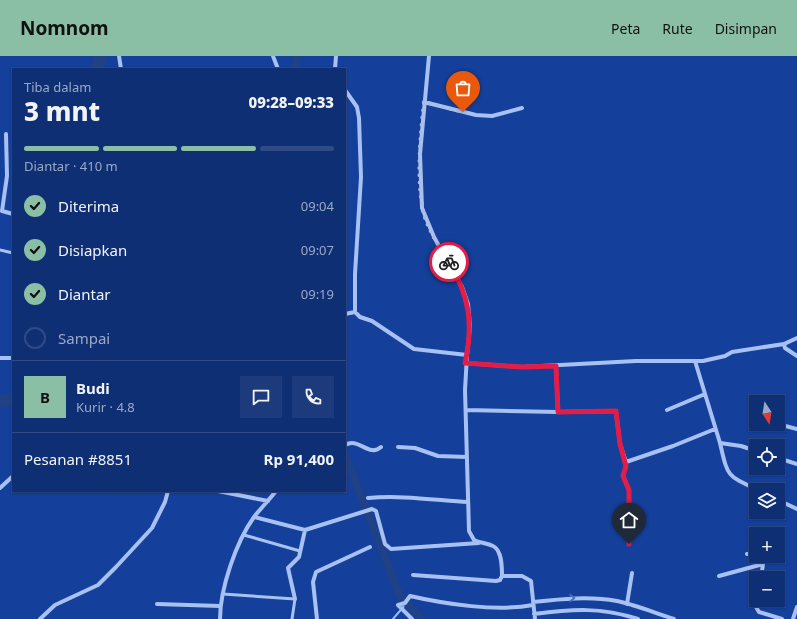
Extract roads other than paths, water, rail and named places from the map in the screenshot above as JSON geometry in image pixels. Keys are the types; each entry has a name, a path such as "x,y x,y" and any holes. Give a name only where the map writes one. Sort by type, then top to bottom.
{"street":[{"path":"119,56 121,68"},
{"path":"273,56 278,68"},
{"path":"335,68 336,56"},
{"path":"429,56 420,154 422,208 434,237 462,287 468,304 470,326 465,363 469,531 472,538 479,543"},
{"path":"346,91 357,107 359,118 361,177 355,274 355,312 360,317 372,322 414,349 467,355"},
{"path":"424,102 476,114 492,116 522,108"},
{"path":"6,134 7,176 2,211 12,214"},
{"path":"346,314 355,312"},
{"path":"465,363 522,367 636,361 695,361 725,356 732,352 784,344 797,338"},
{"path":"784,344 786,350 797,356"},
{"path":"0,358 12,358"},
{"path":"695,361 720,443 726,469 729,474 749,485"},
{"path":"556,366 558,412"},
{"path":"667,410 705,394"},
{"path":"467,410 558,412 616,411 620,444 626,462 623,476 629,490 629,544"},
{"path":"785,426 797,429"},
{"path":"626,462 673,446 715,429"},
{"path":"346,445 352,443 370,450 378,450 381,447"},
{"path":"720,443 749,449"},
{"path":"398,446 415,448 438,456 467,457"},
{"path":"785,460 797,464"},
{"path":"0,488 12,477"},
{"path":"40,619 55,605 98,585 116,568 152,528 165,502 168,492"},
{"path":"226,492 268,501"},
{"path":"220,619 220,606 223,594 244,535 254,517 275,492"},
{"path":"368,498 396,496 468,502"},
{"path":"785,503 797,509"},
{"path":"254,517 305,530 372,509 376,512 385,544 391,549 479,543 494,546 497,549 502,565 502,576 500,580 496,581 474,578 413,575"},
{"path":"295,599 288,568 297,561 305,530"},
{"path":"317,619 313,582 316,572 370,547"},
{"path":"719,576 763,564 762,571"},
{"path":"627,604 632,573"},
{"path":"502,576 522,576 529,579 533,587 534,616 565,610 593,609 610,611 638,619"},
{"path":"412,619 398,605 402,605 410,596 430,601 510,608 587,598 627,604 674,619"},
{"path":"157,604 220,606"},
{"path":"756,607 759,612 782,619"},
{"path":"793,619 797,607"}],"lane":[{"path":"0,250 12,253"},
{"path":"244,535 300,551"},
{"path":"223,594 295,599 292,619"}],"waterway":[{"path":"96,68 101,56"},
{"path":"295,68 297,56"},
{"path":"0,402 12,399"},
{"path":"346,458 400,596 422,619"},
{"path":"393,619 405,605"}]}
